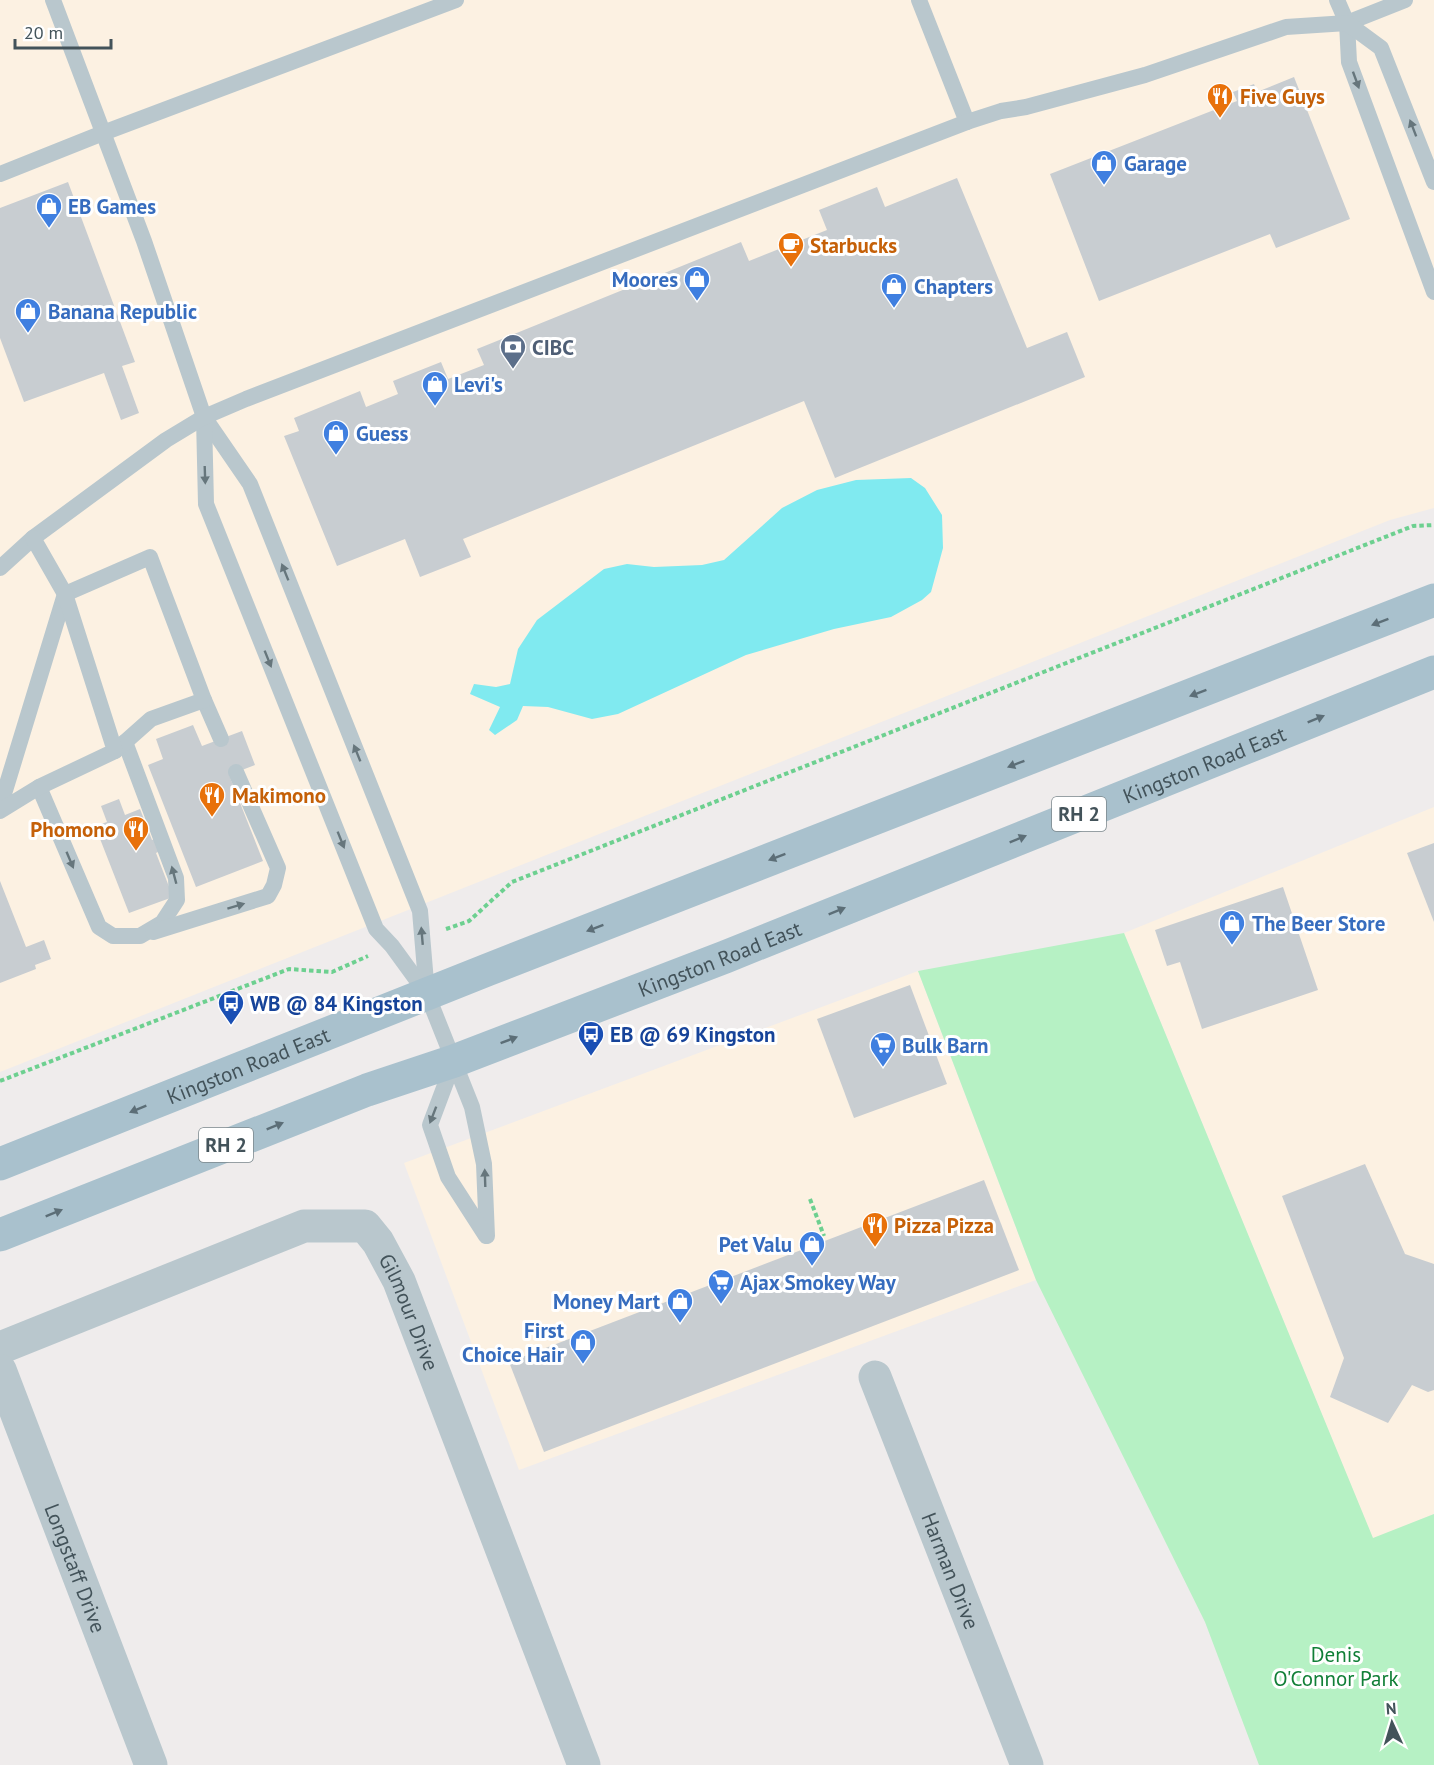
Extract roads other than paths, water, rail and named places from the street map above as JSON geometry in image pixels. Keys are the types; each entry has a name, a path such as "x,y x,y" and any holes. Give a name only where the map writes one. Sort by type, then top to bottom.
{"main road":[{"name":"Kingston Road East","path":"0,1164 427,994 1434,600"},
{"name":"Kingston Road East","path":"0,1235 367,1090 454,1061 725,957 1434,672"}],"street":[{"name":"Gilmour Drive","path":"0,1348 304,1226 365,1226 378,1242 399,1281 584,1765"},
{"name":"Longstaff Drive","path":"0,1370 151,1765"},
{"name":"Harman Drive","path":"875,1377 1027,1765"}],"lane":[{"path":"53,0 144,241 204,417 250,484 420,911 427,994"},
{"path":"0,174 456,0"},
{"path":"919,0 967,122"},
{"path":"1337,0 1347,23 1349,62 1434,292"},
{"path":"0,568 33,538 166,440 204,417 246,399 967,122 1001,111 1026,107 1144,75 1286,27 1347,23 1405,0"},
{"path":"1347,23 1381,48 1434,182"},
{"path":"204,417 206,504 376,929 392,946 427,994 454,1061 472,1107 484,1164 487,1236 448,1177 430,1125 454,1061"},
{"path":"33,538 65,594 120,746 176,878 177,900 162,923 140,936"},
{"path":"0,809 65,594 150,557 221,739"},
{"path":"0,809 120,746 151,718 204,700"},
{"path":"39,787 99,927 113,936 140,936 268,896 274,885 278,868 236,772"}],"water":[{"path":"911,478 925,488 942,515 943,548 931,592 922,600 891,617 834,629 746,655 618,714 592,719 548,707 523,706 517,720 495,735 489,730 500,707 470,694 474,684 496,687 510,684 518,649 537,620 604,569 627,564 654,567 702,565 724,560 782,508 817,490 856,480"}],"place":[{"name":"Five Guys","path":"1220,119"},
{"name":"Garage","path":"1104,186"},
{"name":"EB Games","path":"49,229"},
{"name":"Starbucks","path":"791,268"},
{"name":"Moores","path":"697,302"},
{"name":"Chapters","path":"894,309"},
{"name":"Banana Republic","path":"28,334"},
{"name":"CIBC","path":"513,370"},
{"name":"Levi's","path":"435,407"},
{"name":"Guess","path":"336,456"},
{"name":"Makimono","path":"212,818"},
{"name":"Phomono","path":"136,852"},
{"name":"The Beer Store","path":"1232,946"},
{"name":"WB @ 84 Kingston","path":"231,1026"},
{"name":"EB @ 69 Kingston","path":"591,1057"},
{"name":"Bulk Barn","path":"883,1068"},
{"name":"Pizza Pizza","path":"875,1248"},
{"name":"Pet Valu","path":"812,1267"},
{"name":"Ajax Smokey Way","path":"721,1305"},
{"name":"Money Mart","path":"680,1324"},
{"name":"First Choice Hair","path":"583,1365"}],"park label":[{"name":"Denis O'Connor Park","path":"1336,1666"}]}
